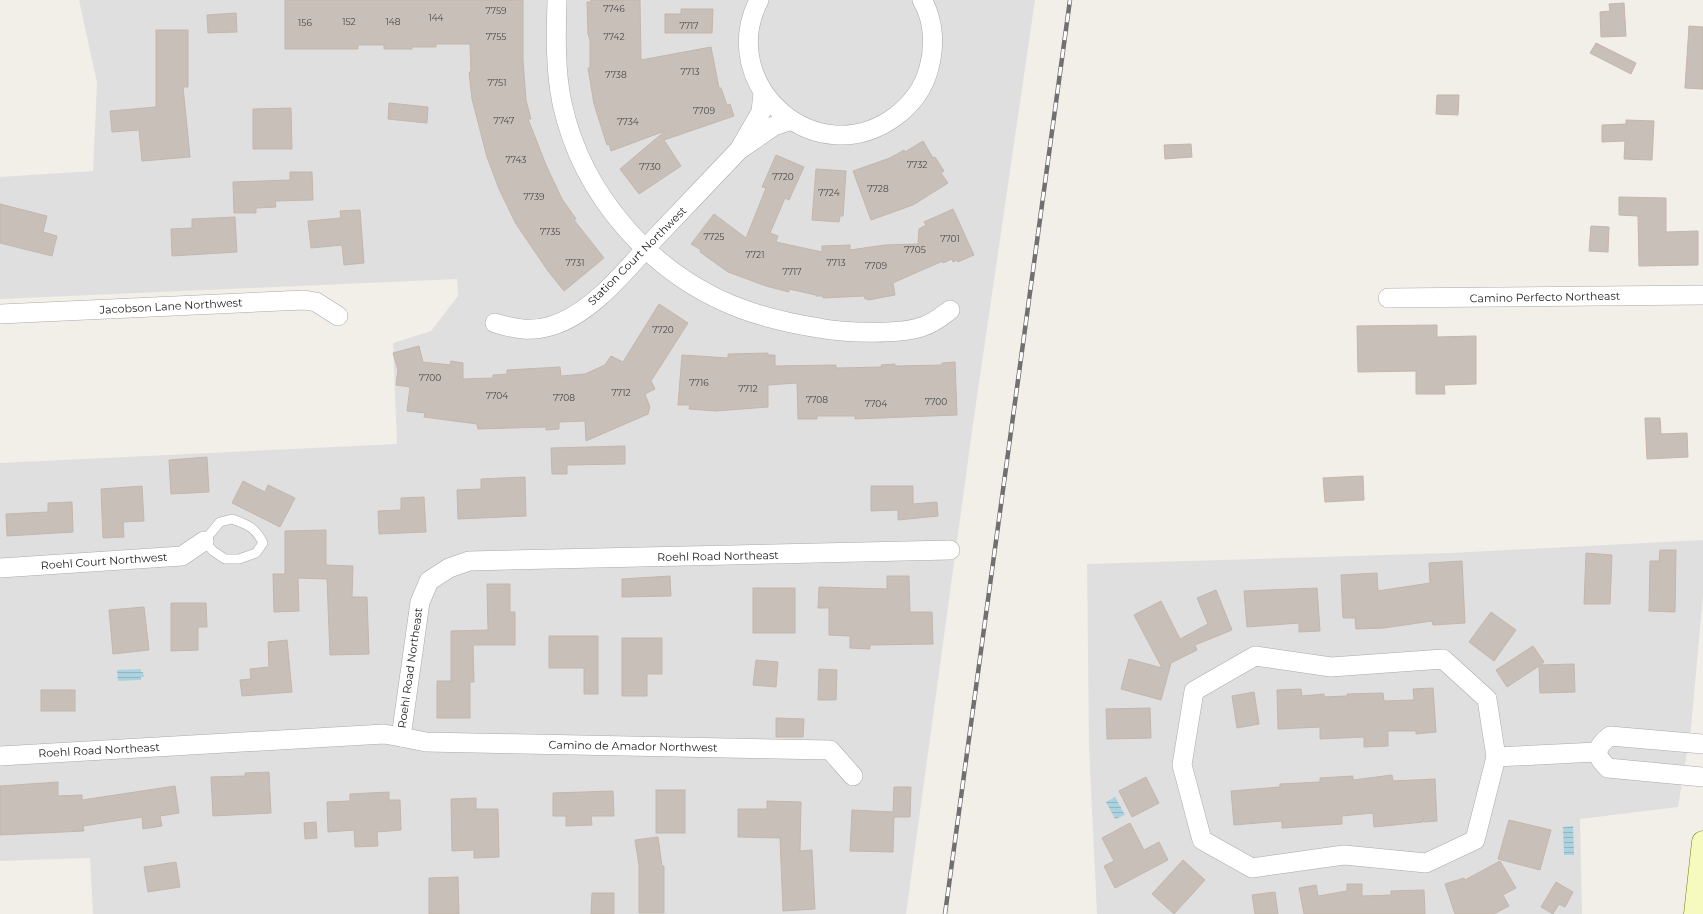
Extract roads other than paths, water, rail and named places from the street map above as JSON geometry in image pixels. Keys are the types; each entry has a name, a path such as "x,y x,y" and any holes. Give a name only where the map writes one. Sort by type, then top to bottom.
{"street":[{"path":"557,0 558,80 562,103 576,148 586,172 623,225 646,249 669,269 690,284 742,309 798,325 828,330 856,332 910,330 938,320 950,310"},
{"path":"759,0 754,10 749,30 748,51 752,71 763,93 774,107 804,128 833,135 848,135 877,127 902,111 921,88 927,75 931,60 932,31 929,16 922,0"},
{"name":"Station Court Northwest","path":"495,324 521,330 533,330 552,326 569,318 598,298 739,150 762,112 763,93"},
{"name":"Station Court Northwest","path":"739,150 774,126 791,120"},
{"name":"Camino Perfecto Northeast","path":"1388,298 1703,295"},
{"name":"Jacobson Lane Northwest","path":"0,314 304,300 316,302 338,316"},
{"name":"Roehl Court Northwest","path":"0,568 182,556 204,541"},
{"name":"Roehl Road Northeast","path":"0,756 384,734 401,737 420,602 429,581 449,568 470,561 950,550"},
{"path":"1255,656 1331,667 1443,659 1487,699 1496,757 1475,840 1426,863 1344,855 1252,868 1202,840 1182,765 1194,691 1255,656"},
{"path":"1703,744 1610,736 1600,744 1597,752 1601,762 1608,768 1703,777"},
{"name":"Camino de Amador Northwest","path":"401,737 426,742 830,750 853,776"},
{"path":"1496,757 1597,752"},
{"path":"1698,902 1703,842"}],"lane":[{"path":"232,519 248,524 257,532 263,543 256,553 239,559 225,559 213,551 204,541 220,522 232,519"}],"water":[{"path":"141,669 144,677 141,677 141,680 118,681 117,670"},
{"path":"1115,797 1125,815 1115,819 1106,802"},
{"path":"1573,826 1574,855 1564,855 1563,827"}],"railway":[{"path":"945,914 1070,0"}]}
